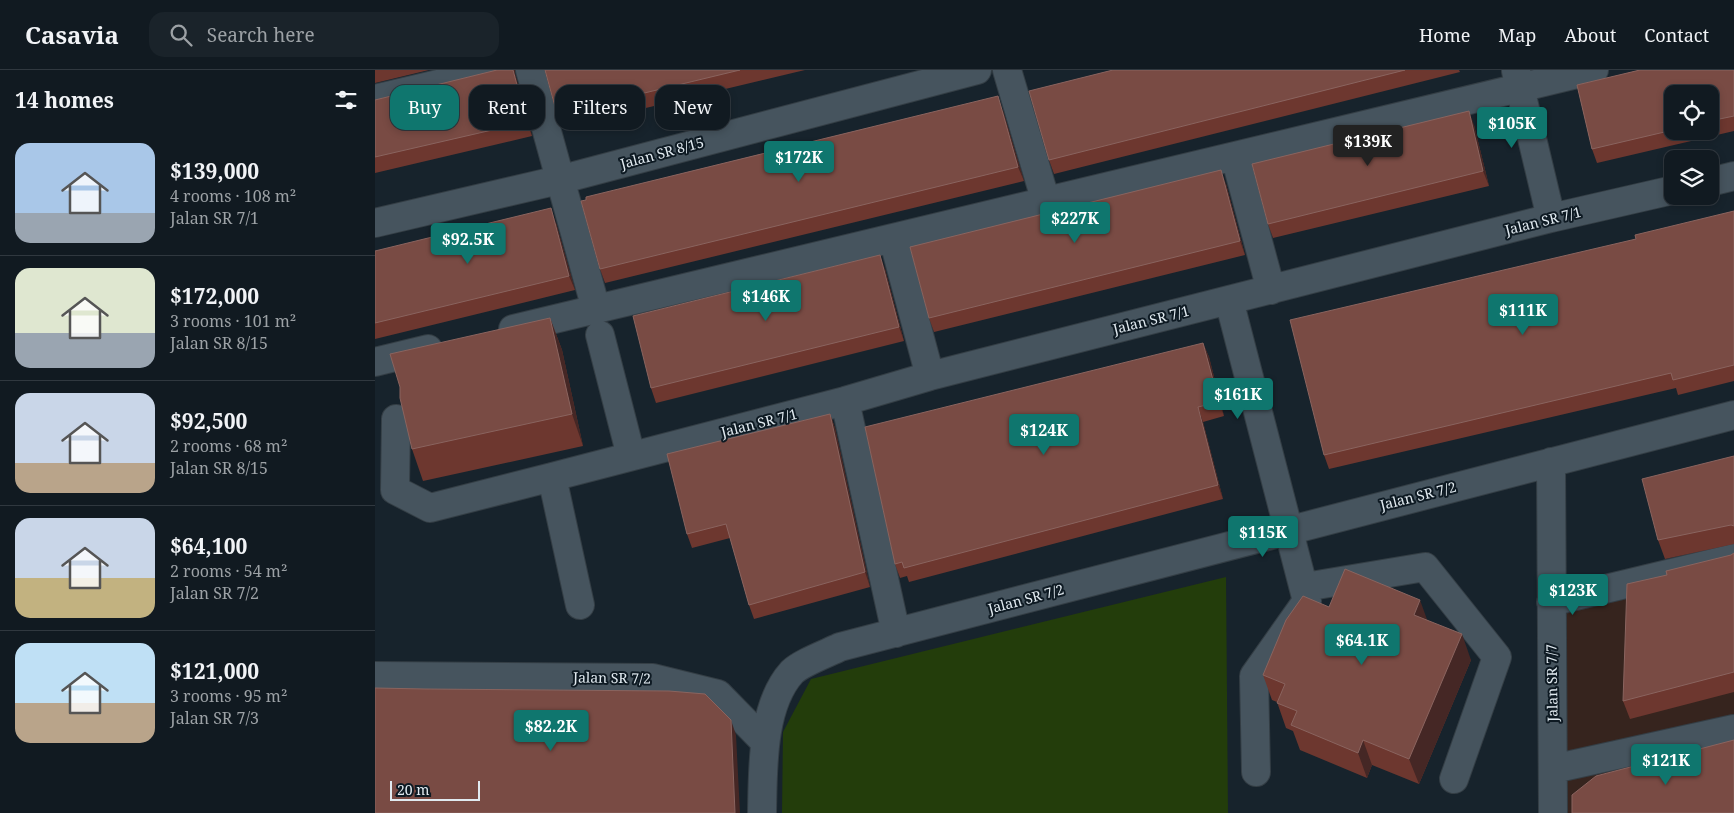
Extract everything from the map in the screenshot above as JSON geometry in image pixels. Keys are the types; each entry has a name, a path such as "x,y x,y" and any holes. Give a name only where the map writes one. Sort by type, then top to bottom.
{"street":[{"path":"375,99 497,70"},
{"path":"530,70 598,322 631,456"},
{"name":"Jalan SR 8/15","path":"375,223 559,180 977,70"},
{"path":"1007,70 1046,202"},
{"path":"490,334 598,322 893,238 1235,156 1517,79 1594,70"},
{"path":"1517,79 1551,218"},
{"path":"1235,156 1271,290"},
{"path":"1719,180 1734,176"},
{"name":"Jalan SR 7/1","path":"396,420 395,490 430,508 845,401 930,376 1551,218 1664,192"},
{"path":"893,238 930,376"},
{"path":"1229,300 1288,529 1305,587 1307,601 1254,676 1256,772"},
{"path":"375,362 452,344"},
{"path":"845,401 897,633"},
{"name":"Jalan SR 7/2","path":"375,676 653,678 718,694 764,741 780,689 793,670 840,647 1288,529 1734,415"},
{"name":"Jalan SR 7/7","path":"1551,462 1553,813"},
{"path":"552,477 581,605"},
{"path":"1551,602 1734,558"},
{"path":"1305,587 1425,568 1497,657 1454,779"},
{"path":"1553,770 1734,729"},
{"path":"762,813 764,741"}],"shaded area":[{"path":"1734,554 1734,813 1541,813 1540,605"}],"green space":[{"path":"1226,577 1228,813 782,813 783,732 811,679"}],"building":[{"path":"497,70 513,70 517,85 469,85 469,130 492,130 375,157 375,100 390,96 390,130 459,130 459,85 436,85"},
{"path":"545,70 740,70 678,85 655,85 655,90 645,93 645,85 555,85 555,107"},
{"path":"1113,70 1405,70 1049,160 1029,91"},
{"path":"1640,70 1734,70 1734,116 1719,119 1719,85 1664,85 1664,132 1592,149 1577,85"},
{"path":"998,96 1018,167 600,269 581,201 586,200 586,197"},
{"path":"1469,111 1483,171 1268,224 1252,164"},
{"path":"1221,170 1240,241 929,318 910,247"},
{"path":"551,208 569,276 375,323 375,251"},
{"path":"1734,211 1734,365 1673,380 1671,373 1324,455 1290,320 1636,239 1635,235"},
{"path":"880,255 899,327 651,388 633,316"},
{"path":"550,318 572,414 412,449 400,398 400,387 390,354"},
{"path":"1203,343 1219,402 1198,407 1218,485 904,568 902,562 895,564 865,427"},
{"path":"830,414 865,572 749,605 726,524 687,534 667,454"},
{"path":"1734,456 1734,526 1731,525 1658,540 1642,479"},
{"path":"1734,553 1734,672 1623,701 1627,584 1667,575 1666,571"},
{"path":"1345,569 1420,600 1414,615 1462,634 1409,759 1363,740 1358,753 1291,725 1297,711 1277,703 1285,684 1263,675 1286,620 1303,596 1329,607"},
{"path":"375,688 669,691 705,694 731,720 735,813 375,813"},
{"path":"1734,740 1734,813 1572,813 1572,795 1596,776"}]}
